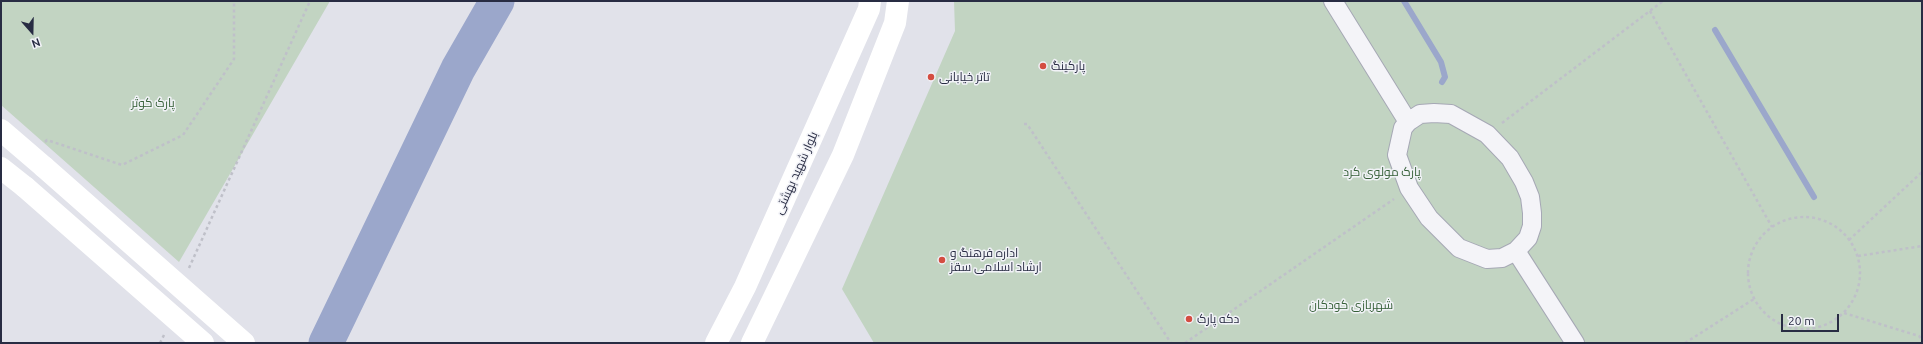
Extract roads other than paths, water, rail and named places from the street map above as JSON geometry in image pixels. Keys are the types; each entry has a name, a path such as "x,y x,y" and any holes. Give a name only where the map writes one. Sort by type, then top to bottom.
{"main road":[{"name":"بلوار شهید بهشتی","path":"716,343 745,287 869,9 870,1"},
{"path":"752,343 843,155 895,23 898,1"},
{"path":"1,130 244,343"},
{"path":"1,168 25,187 203,343"}],"street":[{"path":"1334,1 1408,122"},
{"path":"1420,114 1451,114 1487,134 1510,158 1524,182 1530,197 1532,226 1528,238 1516,251 1502,258 1487,259 1459,248 1429,218 1409,188 1397,155 1403,128 1408,122 1420,114"},
{"path":"1516,251 1575,343"}],"waterway":[{"path":"326,343 458,69 497,1"},
{"path":"1404,1 1441,62 1445,77 1442,82"},
{"path":"1715,30 1814,197"}],"place":[{"name":"پارکینگ","path":"1043,66"},
{"name":"تاتر خیابانی","path":"931,77"},
{"name":"اداره فرهنگ و ارشاد اسلامی سقز","path":"942,260"},
{"name":"دکه پارک","path":"1189,319"}],"park label":[{"name":"پارک کوثر","path":"153,103"},
{"name":"پارک مولوی کرد","path":"1382,172"},
{"name":"شهربازی کودکان","path":"1351,305"}]}
